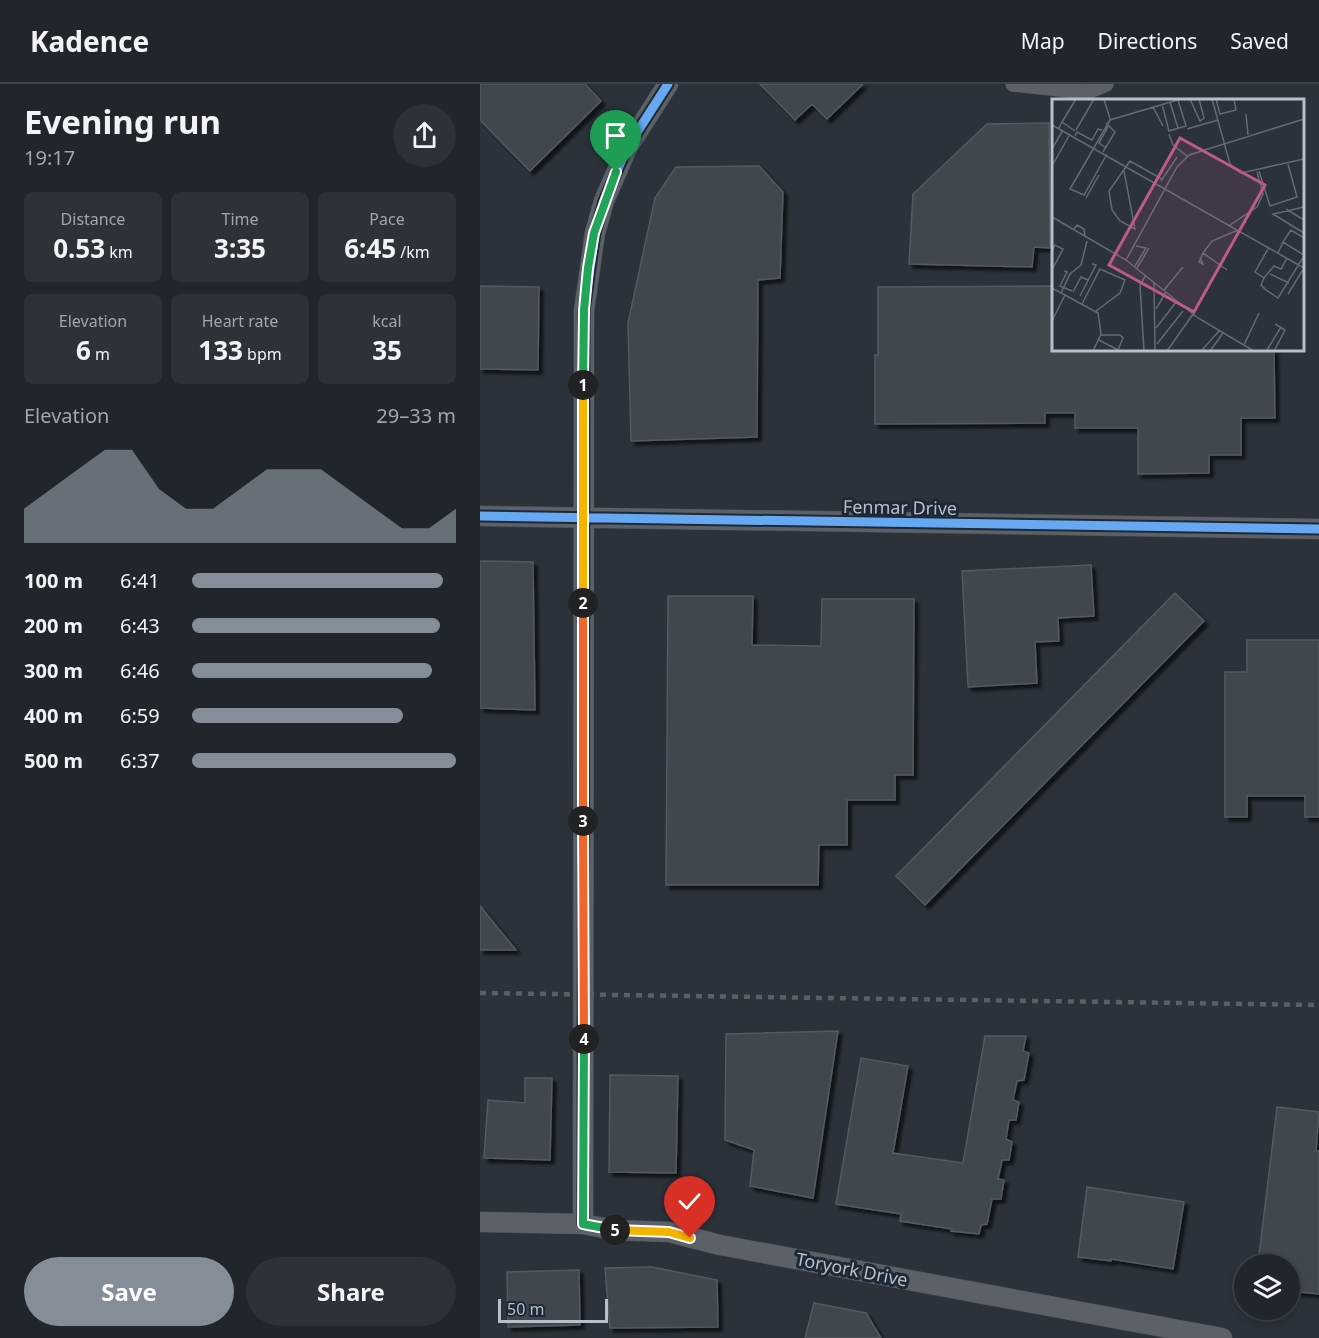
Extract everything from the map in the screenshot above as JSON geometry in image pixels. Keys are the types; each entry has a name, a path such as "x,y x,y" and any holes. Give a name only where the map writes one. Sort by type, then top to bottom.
{"street":[{"path":"583,1224 584,310 594,233 604,201 627,148 668,84"},
{"path":"1013,84 1087,92 1106,84"},
{"name":"Fenmar Drive","path":"480,516 1319,529"},
{"name":"Toryork Drive","path":"480,1222 583,1224 614,1230 669,1232 732,1247 1222,1338"}],"building":[{"path":"480,84 585,84 601,101 530,171 480,120"},
{"path":"760,84 863,84 827,119 812,104 795,120"},
{"path":"1049,123 1050,248 1034,247 1032,267 909,264 913,194 987,124"},
{"path":"759,166 783,192 780,278 758,280 757,437 631,441 628,323 655,198 676,167"},
{"path":"480,286 539,287 538,370 480,369"},
{"path":"1052,286 1052,351 1274,351 1275,418 1241,418 1241,455 1209,455 1209,473 1138,474 1138,428 1075,428 1075,413 1045,413 1045,423 875,424 878,287"},
{"path":"480,561 533,562 535,710 480,708"},
{"path":"1091,565 1094,616 1058,618 1059,641 1035,642 1037,683 968,687 962,571"},
{"path":"1175,593 1204,621 925,905 896,876"},
{"path":"668,596 753,596 752,645 821,646 822,599 914,599 913,775 895,775 895,800 847,800 847,845 819,845 818,885 666,885"},
{"path":"1247,640 1319,640 1319,817 1305,817 1305,796 1247,796 1247,817 1225,817 1225,672 1247,672"},
{"path":"480,906 516,950 480,950"},
{"path":"838,1031 813,1198 750,1186 754,1150 725,1140 726,1034"},
{"path":"985,1036 1026,1036 1023,1051 1029,1053 1024,1080 1017,1081 1013,1100 1019,1102 1016,1120 1009,1120 1006,1139 1012,1142 1009,1160 1002,1160 998,1179 1004,1180 1001,1199 992,1199 987,1224 981,1225 979,1234 900,1221 901,1214 836,1204 861,1058 908,1066 893,1153 963,1163"},
{"path":"610,1075 678,1076 676,1173 609,1172"},
{"path":"525,1078 552,1078 550,1160 484,1158 488,1100 525,1103"},
{"path":"1277,1107 1319,1112 1316,1151 1319,1151 1319,1294 1300,1292 1300,1254 1259,1254"},
{"path":"1087,1187 1184,1202 1173,1269 1111,1259 1111,1261 1078,1257"},
{"path":"652,1267 717,1280 718,1327 610,1328 605,1268"},
{"path":"579,1270 580,1325 508,1327 507,1272"},
{"path":"814,1303 866,1313 881,1338 805,1338"}],"railway":[{"path":"480,993 1319,1005"}],"cycle path":[{"path":"583,1224 584,311 595,233 604,201 627,148 668,84"},
{"path":"480,516 1319,529"}],"route":[{"path":"616,172 594,233 584,310 583,1224 614,1230 669,1232 690,1238"}]}
